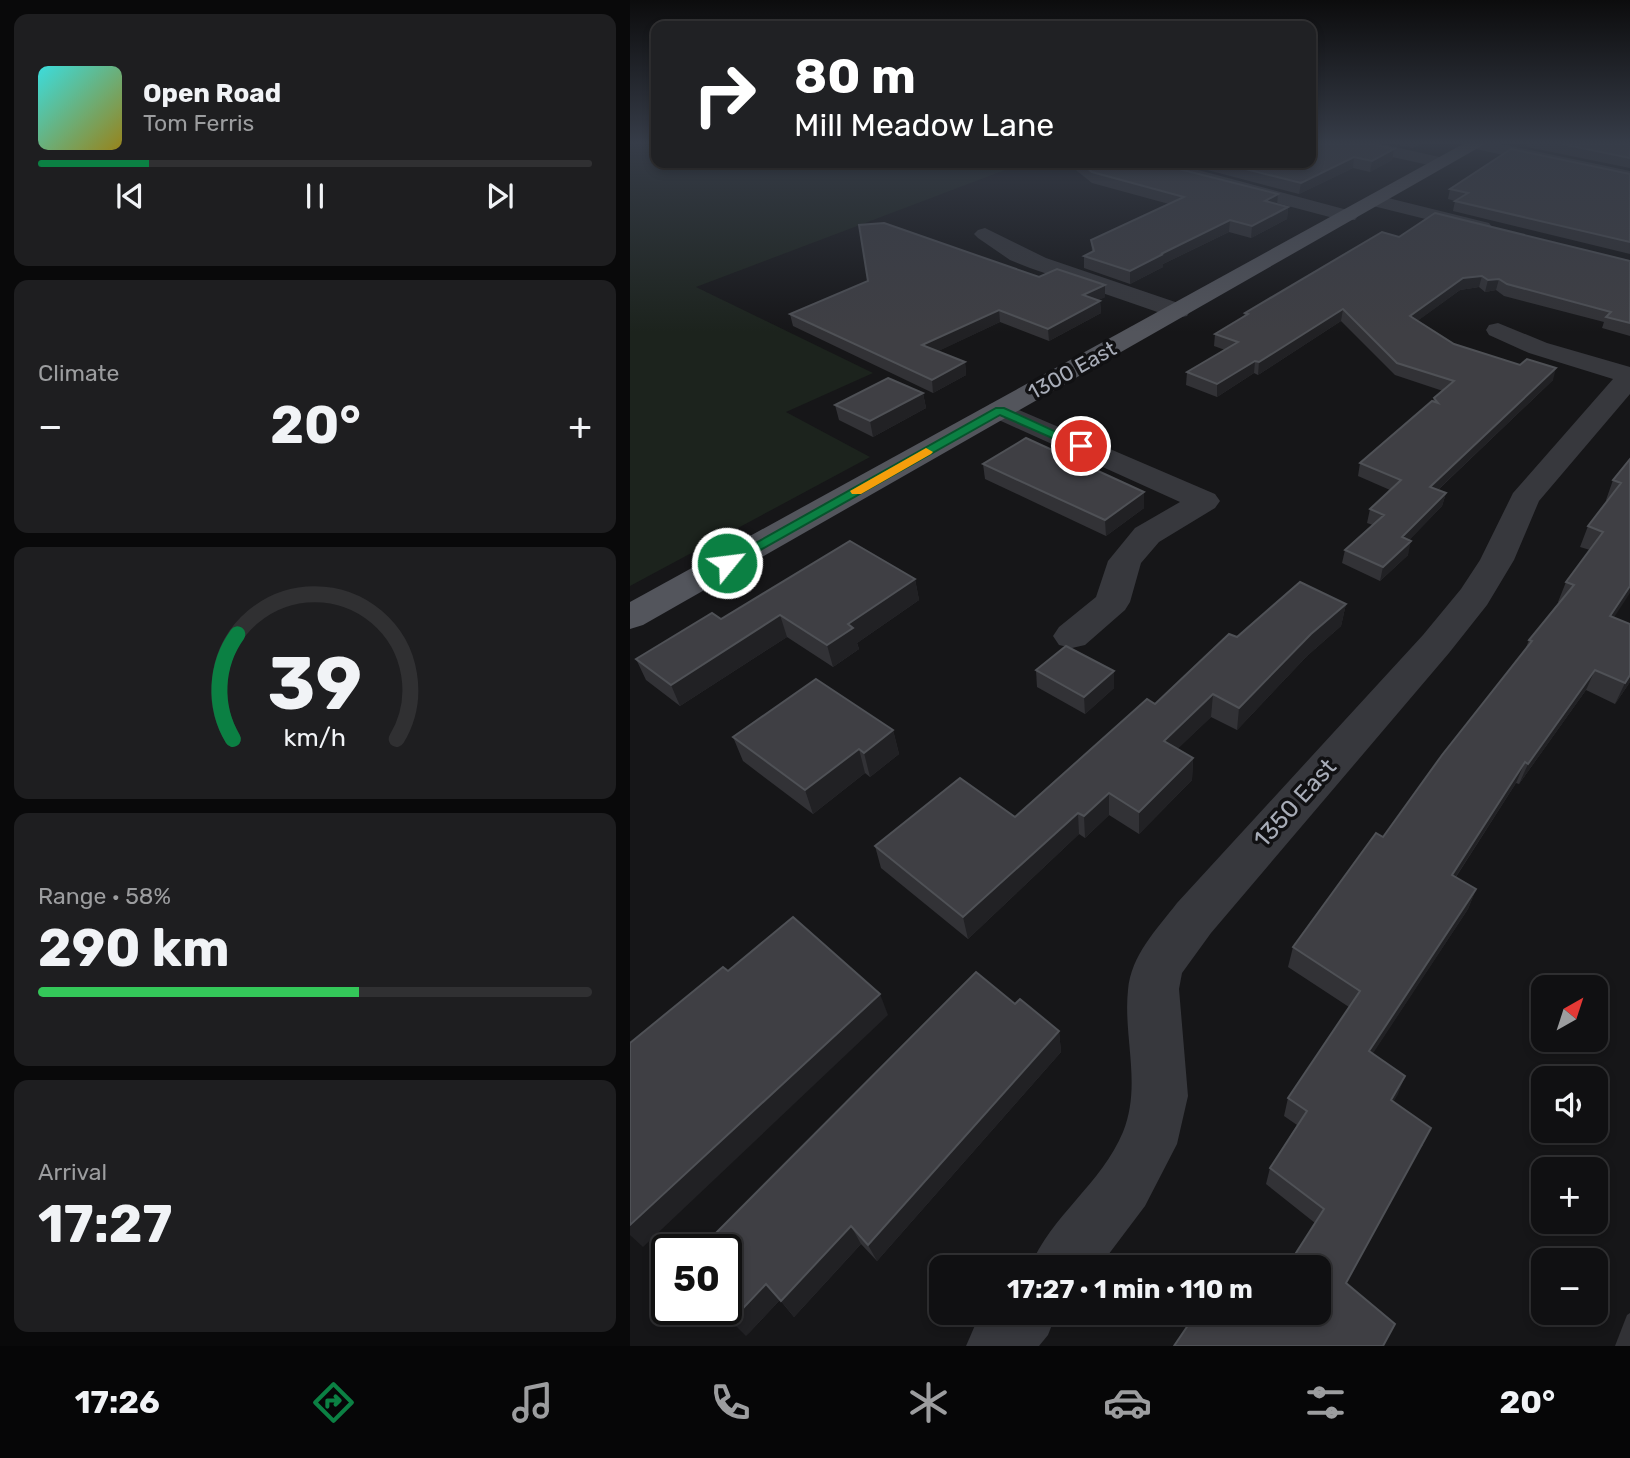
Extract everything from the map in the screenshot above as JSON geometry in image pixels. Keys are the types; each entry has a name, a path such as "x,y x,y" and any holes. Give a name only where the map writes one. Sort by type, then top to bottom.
{"main road":[{"name":"1300 East","path":"630,617 1365,207"}],"street":[{"path":"1313,207 1348,216"},
{"path":"1399,207 1496,231"},
{"path":"985,234 1028,259 1178,311"},
{"path":"1498,331 1538,348 1630,377"},
{"name":"1350 East","path":"1070,1255 1125,1185 1148,1144 1160,1096 1153,989 1158,965 1194,918 1436,645 1474,597 1497,560 1524,500 1553,463 1630,377"},
{"path":"1000,411 1204,501 1147,535 1125,561 1112,602 1072,636"},
{"path":"999,1346 1015,1325"}],"shaded area":[{"path":"630,207 908,207 696,287 873,373 786,412 870,457 630,586"}],"building":[{"path":"1163,207 1288,207 1252,226 1230,220 1130,271 1084,256 1094,251 1091,240"},
{"path":"1480,207 1630,207 1630,242"},
{"path":"1435,213 1630,261 1630,323 1606,317 1611,312 1507,284 1499,279 1488,280 1482,276 1463,278 1410,316 1454,344 1520,365 1527,359 1556,368 1430,487 1446,493 1402,537 1411,541 1383,567 1345,550 1384,515 1370,509 1401,480 1360,463 1432,401 1438,403 1434,398 1454,381 1397,363 1343,309 1259,362 1255,361 1217,384 1187,372 1238,342 1215,334 1248,314 1245,313 1382,232 1399,237"},
{"path":"884,223 1039,277 1057,269 1105,285 1083,295 1100,301 1048,329 999,310 922,345 965,362 932,380 790,314 868,281 859,225"},
{"path":"888,378 923,393 870,421 835,405"},
{"path":"1026,438 1144,492 1105,520 983,464"},
{"path":"1630,459 1630,586 1610,616 1630,624 1630,675 1625,683 1595,670 1528,764 1525,762 1452,875 1476,889 1369,1051 1405,1076 1391,1100 1431,1128 1346,1283 1395,1324 1383,1346 1174,1346 1188,1325 1331,1325 1331,1255 1295,1255 1324,1209 1270,1168 1307,1111 1288,1098 1360,991 1293,947 1376,833 1383,837 1442,755 1532,641 1529,640 1574,585 1566,582 1603,532 1588,526 1621,483 1613,480"},
{"path":"850,541 915,579 848,624 853,628 827,645 780,615 671,685 636,659 712,613 721,619"},
{"path":"1300,582 1346,604 1311,634 1239,708 1213,694 1164,741 1193,758 1139,812 1109,793 1084,816 1078,813 963,917 875,846 960,778 1015,817 1147,699 1155,704 1229,634 1237,637"},
{"path":"1066,646 1114,671 1084,697 1036,670"},
{"path":"816,679 893,730 864,753 859,749 805,790 733,737"},
{"path":"793,917 880,994 630,1225 630,1043 723,967 728,971"},
{"path":"976,972 1015,1004 1020,999 1059,1031 868,1245 851,1226 781,1301 766,1284 742,1309 742,1234 715,1234"}],"slow traffic":[{"path":"856,491 926,452"}],"route":[{"path":"727,563 1000,411 1081,446"}]}
